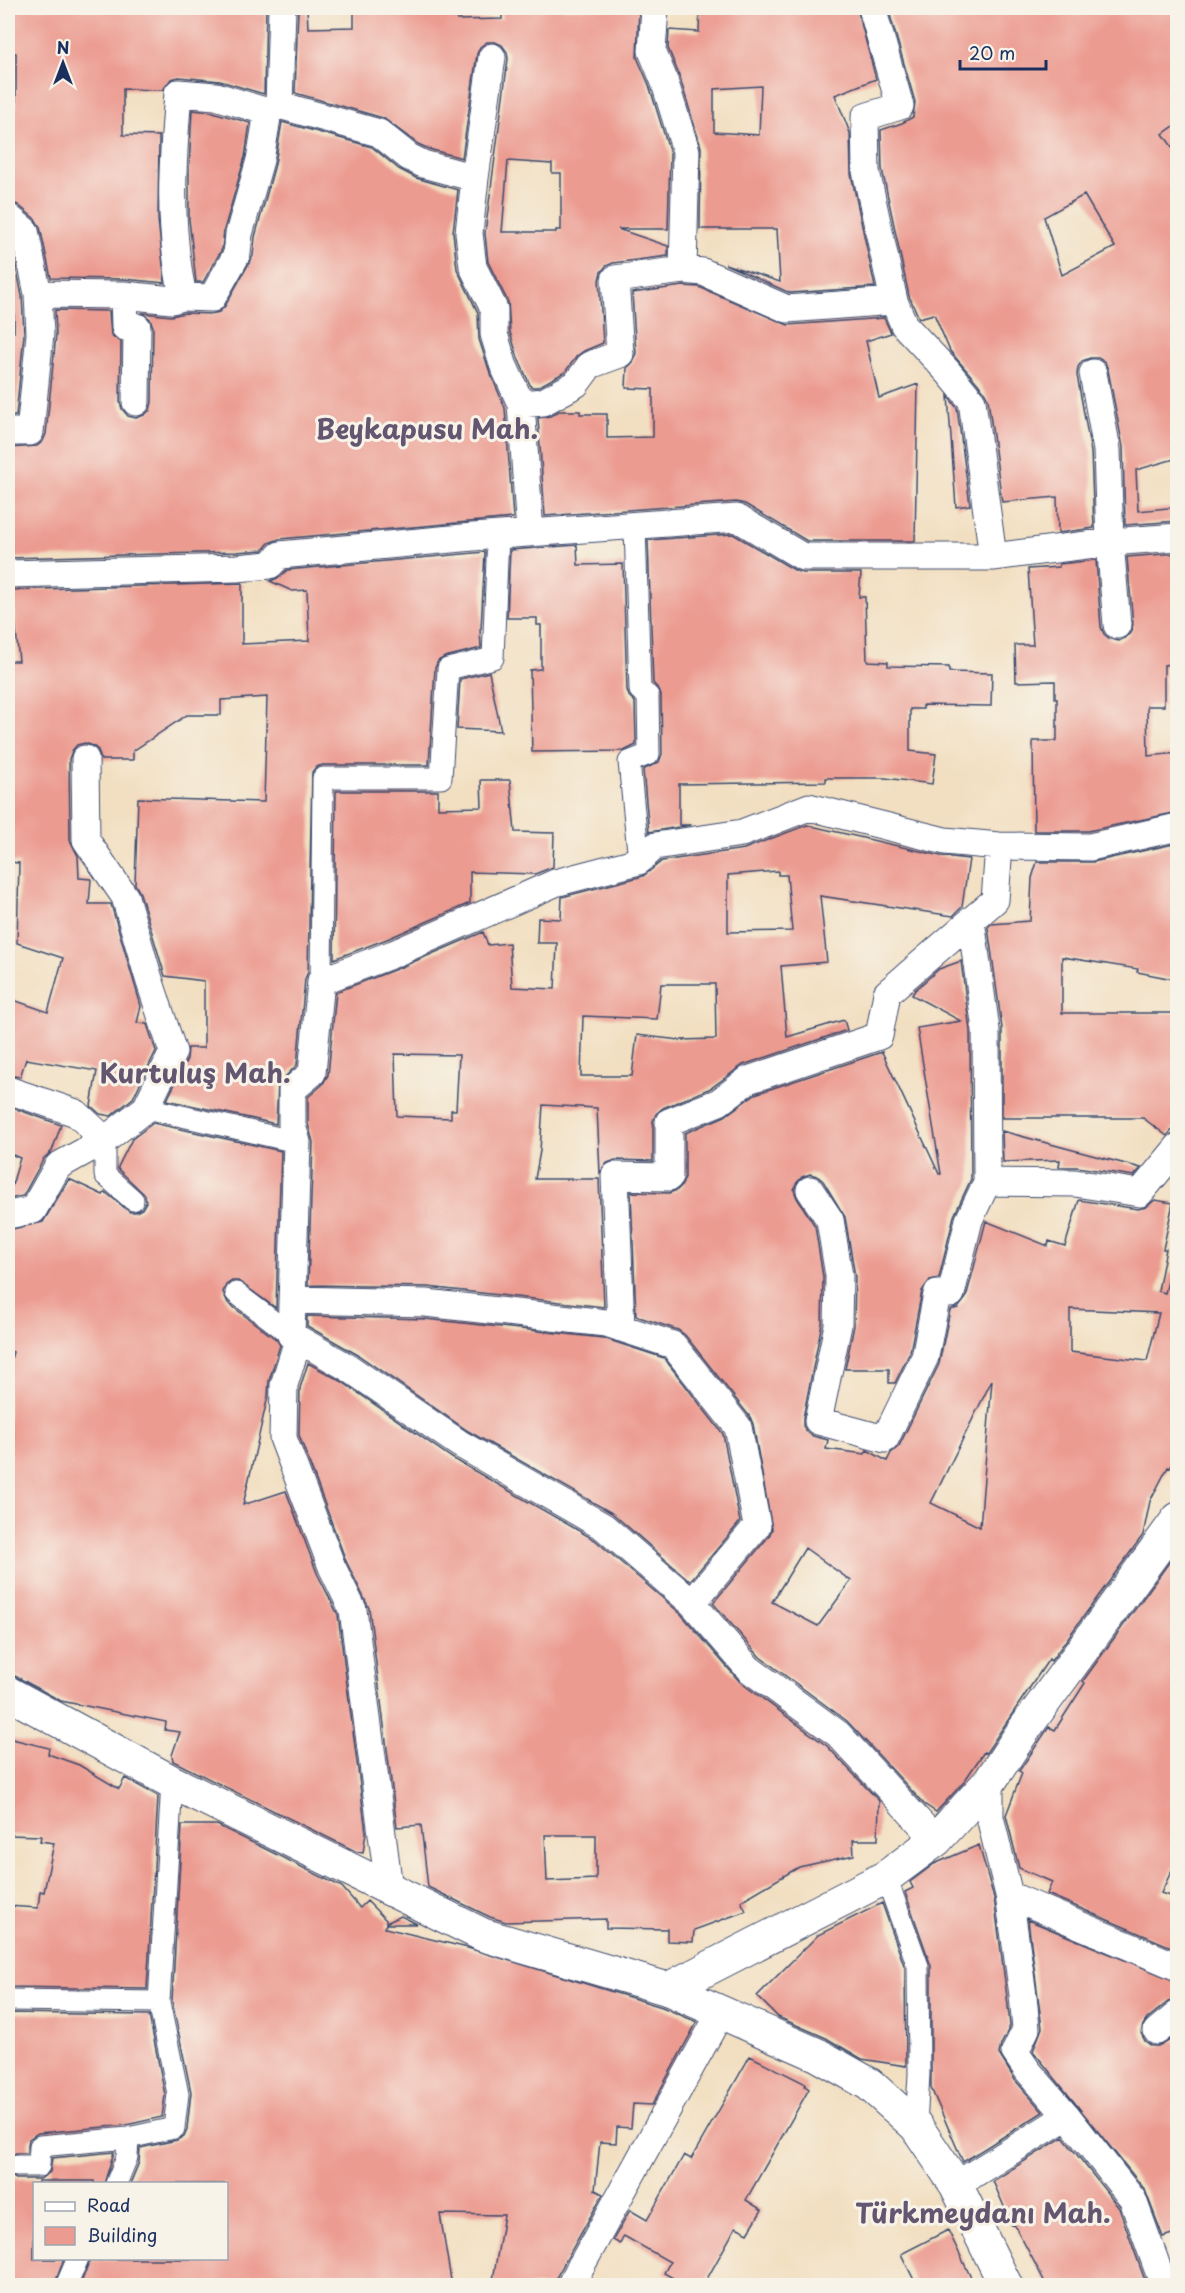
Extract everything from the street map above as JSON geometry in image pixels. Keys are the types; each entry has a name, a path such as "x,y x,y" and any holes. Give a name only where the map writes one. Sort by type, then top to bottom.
{"main road":[{"path":"668,1989 886,1877 936,1840 990,1781 1023,1731 1178,1519"},
{"path":"8,1693 172,1782 483,1935 668,1989 818,2055 869,2084 916,2126 956,2185 1006,2286"}],"street":[{"path":"38,294 124,295 172,300 183,297 212,298 237,254 239,234 273,108 282,8"},
{"path":"655,8 652,51 664,80 686,151 683,270"},
{"path":"872,8 900,106 865,117 866,171 894,301 904,325 972,401 993,557"},
{"path":"492,57 469,233 473,267 494,309 494,334 503,364 521,404 530,533"},
{"path":"183,297 173,237 172,200 173,148 178,93 216,96 379,133 409,158 475,178"},
{"path":"8,217 25,231 38,294 40,334 30,432 8,432"},
{"path":"521,404 543,402 576,384 590,365 620,354 615,279 683,270 703,272 787,309 894,301"},
{"path":"124,295 125,327 137,327 136,402"},
{"path":"1093,373 1107,450 1110,542 1117,625"},
{"path":"8,574 237,568 270,565 280,555 498,535 737,518 803,557 993,557 1110,542 1178,537"},
{"path":"634,526 639,690 648,696 650,754 629,762 639,861"},
{"path":"388,1888 353,1610 332,1567 282,1438 284,1384 295,1338 292,1300 297,1142 292,1126 292,1090 312,1073 321,981 323,778 441,778 448,669 493,658 498,535"},
{"path":"8,1215 33,1210 57,1166 105,1140 146,1108 173,1052 125,897 86,840 85,759"},
{"path":"321,981 393,954 555,883 639,861 655,846 742,833 809,807 945,841 999,846 1090,847 1178,827"},
{"path":"621,1328 615,1176 669,1177 669,1122 719,1102 748,1080 879,1036 887,993 995,900 999,846"},
{"path":"810,1190 830,1220 839,1276 838,1325 818,1421 885,1440 925,1357 937,1294 951,1294 969,1220 987,1182 986,1030 971,920"},
{"path":"8,1090 76,1113 105,1140 105,1175 132,1200"},
{"path":"146,1108 297,1142"},
{"path":"987,1182 1075,1183 1140,1193 1178,1147"},
{"path":"236,1293 295,1338 349,1368 460,1444 604,1527 692,1603 748,1669 838,1734 936,1840"},
{"path":"292,1300 426,1303 562,1320 606,1323 673,1345 738,1427 757,1526 692,1603"},
{"path":"990,1781 990,1817 1009,1894 1026,2029 1014,2052 1133,2200 1164,2286"},
{"path":"17,2166 39,2166 40,2145 128,2138 174,2128 178,2094 159,2002 172,1782"},
{"path":"886,1877 918,1966 919,2074 916,2126"},
{"path":"1009,1894 1178,1967"},
{"path":"8,2000 159,2002"},
{"path":"570,2286 721,2012"},
{"path":"1157,2031 1178,2014"},
{"path":"956,2185 1066,2116"},
{"path":"117,2182 127,2157 128,2138"},
{"path":"66,2286 78,2260"}],"building":[{"path":"10,8 266,8 264,94 220,81 179,77 171,79 163,90 123,89 123,135 159,136 158,220 165,283 124,279 51,278 40,227 35,219 18,205 8,202 8,111 16,111 16,53 8,54"},
{"path":"298,8 307,8 308,28 354,27 354,8 457,8 457,20 502,19 502,8 639,8 637,57 649,85 670,153 668,229 618,229 668,246 668,256 613,263 606,266 599,280 603,343 577,356 565,372 538,387 531,387 518,358 510,332 508,302 488,262 485,233 508,59 507,52 502,45 487,42 480,47 477,54 462,158 418,144 383,118 295,93","holes":["508,161 552,164 552,173 561,173 561,230 556,230 556,232 502,232"]},
{"path":"700,8 857,8 876,79 835,95 850,133 851,174 875,287 790,293 725,264 780,282 777,229 700,229 701,147 679,75 668,48 669,30 699,32","holes":["761,86 759,135 714,132 714,89"]},
{"path":"888,8 1178,8 1178,123 1163,134 1178,155 1178,458 1136,470 1138,511 1178,507 1178,521 1125,525 1123,447 1108,370 1105,362 1098,358 1082,361 1077,375 1091,452 1094,528 1058,533 1057,497 1002,502 988,399 984,391 950,351 934,314 919,318 909,296 882,169 881,130 913,117 915,102","holes":["1084,195 1115,247 1062,275 1044,217"]},
{"path":"192,110 213,112 250,123 245,157 224,230 222,249 203,282 196,282 189,219"},
{"path":"282,122 372,147 399,169 416,178 458,190 453,232 457,269 478,313 479,339 505,408 513,518 279,539 269,543 263,550 8,558 8,448 37,446 46,434 56,335 55,310 109,311 111,335 121,342 120,402 122,409 128,416 136,418 144,415 150,410 152,402 153,327 150,319 143,313 171,316 185,313 211,314 219,312 225,306 253,256 255,237 275,164"},
{"path":"8,237 11,240 22,296 24,334 16,416 8,416 8,332 14,332 14,287 8,287"},
{"path":"683,286 699,287 788,325 884,318 891,333 866,341 879,398 918,384 915,541 807,541 745,504 736,502 545,516 538,418 550,416 559,411 607,414 607,438 653,437 653,389 626,388 627,368 633,362 636,353 632,293"},
{"path":"948,396 957,408 970,505 956,507"},
{"path":"733,534 796,571 861,573 859,597 865,597 867,661 888,662 888,666 949,667 949,672 992,673 991,706 923,705 923,709 910,709 910,751 936,754 932,784 885,778 826,778 826,782 679,784 679,825 691,825 649,832 643,770 659,762 662,754 661,696 653,683 648,540"},
{"path":"577,545 578,565 623,564 627,690 635,702 636,745 624,751 532,752 530,670 541,669 541,625 537,625 537,618 507,618 510,550"},
{"path":"485,552 481,648 445,657 438,661 435,668 429,765 323,765 316,767 312,772 308,972 305,979 297,1065 278,1084 276,1124 167,1100 187,1059 188,1048 204,1048 204,981 165,976 140,893 135,884 138,798 264,802 267,697 221,700 221,715 187,715 133,751 133,760 101,760 98,750 85,743 77,745 72,751 69,759 70,840 78,856 79,878 91,879 89,904 111,904 141,1006 137,1023 147,1024 156,1051 133,1098 111,1116 100,1114 91,1106 97,1071 26,1059 20,1077 8,1075 8,998 48,1012 63,958 17,943 19,863 9,862 11,798 8,798 8,661 19,661 14,610 8,611 8,590 242,583 242,644 309,641 307,590 292,591 270,581 280,577 287,570"},
{"path":"1178,553 1178,663 1164,665 1164,706 1147,706 1148,756 1178,753 1178,812 1088,831 1034,831 1033,741 1057,741 1057,698 1055,698 1055,681 1016,682 1015,645 1033,645 1028,569 1059,567 1059,564 1096,560 1101,627 1110,639 1119,641 1131,632 1133,624 1127,557"},
{"path":"489,672 501,731 457,729 460,679"},
{"path":"481,780 510,780 515,832 554,833 553,867 535,874 470,872 470,903 334,959 336,791 438,791 438,808 482,807"},
{"path":"807,825 941,856 969,859 962,907 953,916 820,896 827,962 781,966 787,1037 844,1020 847,1030 743,1065 711,1088 663,1108 656,1114 653,1121 653,1161 615,1160 607,1163 600,1173 597,1108 543,1105 540,1151 535,1179 599,1179 604,1307 428,1287 308,1285 313,1142 308,1124 308,1097 322,1085 328,1075 336,992 483,932 488,945 509,943 512,987 555,989 557,943 537,943 538,918 561,919 562,897 643,876 662,861 744,849","holes":["778,871 778,875 787,875 792,931 728,932 728,875","661,984 715,984 716,1039 680,1040 637,1035 632,1076 581,1076 583,1016 657,1019","395,1054 459,1055 456,1110 451,1110 451,1118 397,1116"]},
{"path":"1178,843 1178,980 1137,972 1138,969 1062,957 1062,1013 1178,1013 1178,1123 1167,1136 1143,1118 1002,1118 1002,1028 988,927 991,924 1030,921 1032,878 1037,862 1093,862"},
{"path":"961,961 970,1031 971,1179 954,1216 939,1278 930,1280 922,1291 910,1352 895,1383 889,1383 889,1369 845,1369 854,1326 855,1276 845,1217 823,1181 817,1176 810,1174 802,1177 796,1184 794,1190 797,1198 815,1226 823,1277 822,1323 803,1426 813,1436 828,1440 826,1449 865,1454 867,1450 887,1461 891,1453 899,1446 939,1364 950,1310 958,1308 966,1298 986,1221 1048,1246 1049,1241 1065,1246 1079,1200 1138,1209 1146,1207 1155,1200 1173,1203 1163,1249 1166,1249 1158,1291 1165,1293 1170,1273 1178,1274 1178,1455 1170,1468 1168,1467 1150,1501 1143,1535 1051,1661 1049,1659 986,1753 984,1752 963,1783 936,1812 924,1804 847,1721 760,1657 713,1603 769,1536 772,1529 753,1424 750,1417 685,1335 678,1330 636,1316 631,1192 669,1193 682,1185 685,1177 685,1133 725,1116 755,1094 882,1052 939,1174 941,1174 917,1028 961,1021 912,995 939,969","holes":["1070,1309 1159,1313 1147,1361 1070,1352","992,1380 980,1527 931,1503","805,1548 851,1581 818,1626 772,1602"]},
{"path":"8,1106 61,1125 52,1151 44,1158 23,1196 8,1199 20,1158 8,1153"},
{"path":"153,1123 281,1151 276,1308 238,1281 232,1281 226,1285 223,1292 228,1303 277,1340 280,1345 269,1381 268,1396 243,1505 286,1491 317,1573 338,1615 366,1832 363,1853 173,1761 172,1755 180,1732 165,1730 166,1722 61,1701 8,1674 8,1370 13,1352 8,1350 8,1230 43,1222 69,1179 103,1195 105,1192 130,1212 142,1209 146,1202 145,1195 118,1167 132,1139"},
{"path":"1002,1131 1141,1168 1134,1176 1077,1167 1059,1167 1060,1160 1003,1162"},
{"path":"307,1316 425,1319 603,1338 664,1358 723,1434 740,1522 690,1581 612,1513 468,1431 358,1355 307,1326"},
{"path":"308,1363 341,1381 452,1458 595,1540 681,1614 740,1682 827,1746 879,1801 878,1840 853,1840 854,1855 799,1867 741,1901 746,1911 694,1930 693,1942 667,1941 667,1929 606,1928 606,1919 506,1922 490,1917 428,1887 421,1825 397,1827 369,1608 346,1561 299,1435 300,1388","holes":["545,1835 596,1835 596,1879 547,1881"]},
{"path":"1170,1561 1178,1566 1178,1857 1161,1893 1178,1899 1178,1935 1171,1947 1047,1894 1052,1882 1019,1868 1006,1815 1022,1773 1019,1771 1049,1727 1055,1730 1085,1683 1083,1681"},
{"path":"8,1738 49,1748 48,1754 79,1765 119,1789 125,1778 158,1796 147,1989 8,1987 8,1906 38,1908 40,1891 44,1892 54,1843 40,1841 41,1836 8,1835"},
{"path":"182,1825 217,1825 342,1887 360,1908 367,1901 386,1920 386,1923 401,1916 417,1924 386,1924 385,1928 468,1948 662,2007 697,2022 652,2105 633,2104 631,2128 617,2127 616,2143 600,2142 595,2190 603,2194 556,2278 554,2286 492,2286 504,2215 440,2214 452,2286 80,2286 90,2260 228,2260 228,2182 131,2182 139,2162 140,2148 177,2140 184,2136 187,2129 191,2092 172,2001"},
{"path":"979,1845 994,1898 1010,2026 999,2054 1015,2080 1043,2112 963,2162 931,2088 931,1966 905,1892 913,1888 910,1882 934,1864"},
{"path":"882,1903 905,1968 906,2066 862,2059 826,2038 778,2017 757,1996 818,1935"},
{"path":"1028,1920 1178,1982 1178,1999 1168,2002 1147,2019 1141,2033 1145,2041 1152,2046 1160,2046 1172,2039 1178,2044 1178,2232 1163,2237 1145,2190 1033,2051 1042,2028"},
{"path":"8,2013 149,2015 165,2095 162,2117 126,2125 38,2133 29,2139 27,2153 16,2153 8,2158"},
{"path":"750,2056 806,2084 805,2086 809,2089 746,2200 762,2210 748,2233 736,2227 703,2286 687,2286 664,2273 670,2262 624,2236 620,2244 613,2240 630,2210 647,2220 684,2155 691,2159"},
{"path":"1063,2137 1119,2208 1147,2286 1047,2286 1014,2224 1012,2225 993,2181"},
{"path":"114,2152 105,2182 33,2182 33,2260 64,2260 54,2286 8,2286 8,2174 16,2179 40,2179 50,2172 52,2158"},
{"path":"948,2230 975,2286 917,2286 901,2254"}],"district":[{"name":"Beykapusu Mah.","path":"427,427"},
{"name":"Kurtuluş Mah.","path":"195,1071"},
{"name":"Türkmeydanı Mah.","path":"983,2211"}]}
